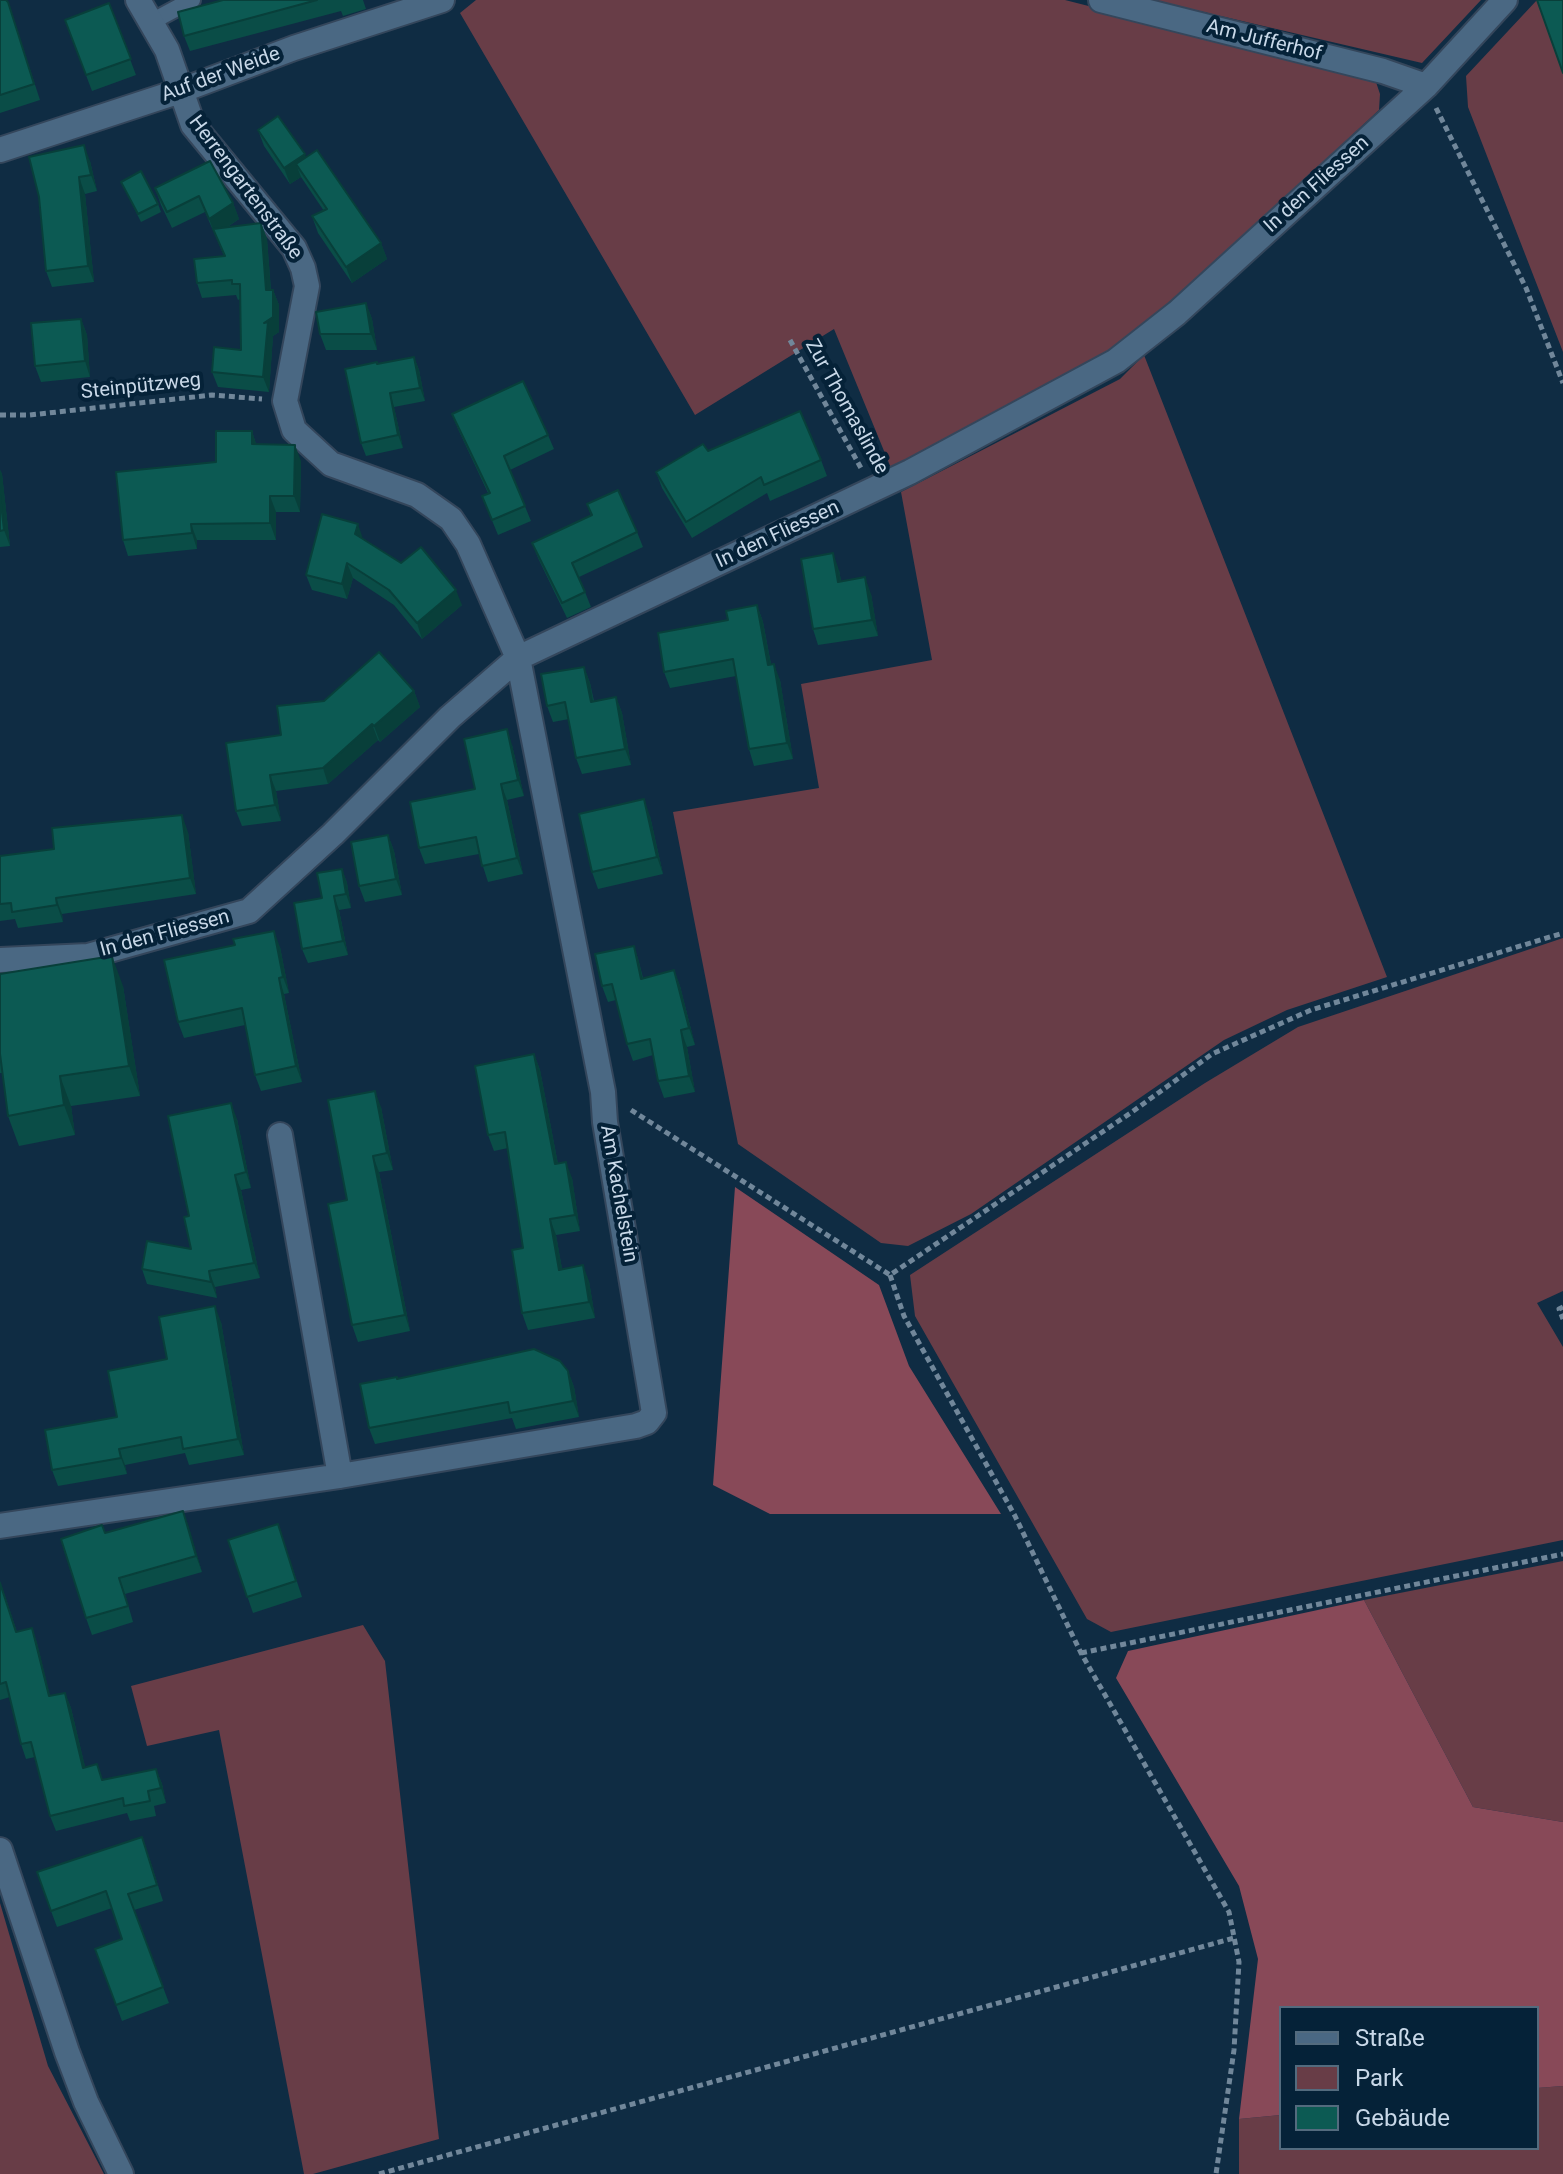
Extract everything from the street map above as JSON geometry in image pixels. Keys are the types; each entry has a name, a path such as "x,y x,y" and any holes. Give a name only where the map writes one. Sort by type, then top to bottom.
{"street":[{"name":"Herrengartenstraße","path":"138,0 167,50 193,125 294,248 303,268 307,286 285,401"},
{"name":"Auf der Weide","path":"0,150 442,0"},
{"name":"Am Jufferhof","path":"1101,0 1383,71 1426,86"},
{"name":"In den Fliessen","path":"0,960 88,956 249,911 333,834 450,717 518,658 873,490 1116,361 1177,313 1426,86 1505,0"},
{"path":"285,401 294,430 331,464 417,495 451,519 468,544 518,658"},
{"name":"Am Kachelstein","path":"0,1526 340,1476 636,1426 647,1422 654,1413 605,1122 603,1092 518,658"},
{"path":"280,1135 340,1476"},
{"path":"0,1850 86,2102 121,2174"}],"lane":[{"path":"151,22 192,0"}],"path":[{"path":"1426,86 1526,288 1563,383"},
{"name":"Zur Thomaslinde","path":"790,340 873,490"},
{"name":"Steinpützweg","path":"0,415 30,415 212,395 285,401"},
{"path":"890,1275 1132,1112 1212,1054 1311,1010 1563,933"},
{"path":"603,1092 890,1275 904,1316 1015,1516 1081,1653 1229,1912 1239,1962 1234,2050 1216,2174"},
{"path":"1563,1307 1559,1309 1563,1319"},
{"path":"1081,1653 1563,1554"},
{"path":"379,2174 1234,1938"}],"green space":[{"path":"476,0 1065,0 1375,79 1380,94 1379,110 1200,277 1104,356 891,468 834,329 695,415 460,13"},
{"path":"1152,0 1481,0 1422,63"},
{"path":"1537,0 1563,0 1563,352 1468,107 1466,76"},
{"path":"1144,355 1387,977 1287,1010 1224,1040 971,1214 908,1246 881,1243 738,1144 673,812 819,788 801,684 932,660 901,492 1120,379"},
{"path":"1563,938 1563,1291 1537,1303 1563,1347 1563,1540 1111,1632 1087,1619 915,1316 910,1275 1205,1083 1298,1027"},
{"path":"1563,1561 1563,1822 1473,1807 1364,1600"},
{"path":"363,1625 385,1661 439,2139 304,2174 219,1730 147,1746 131,1686"},
{"path":"0,1903 48,2066 104,2174 0,2174"},
{"path":"1563,2086 1563,2174 1239,2174 1239,2119 1279,2115 1279,2150 1539,2150 1539,2088"}],"shaded area":[{"path":"735,1187 879,1285 909,1366 1001,1514 770,1514 713,1485"},
{"path":"1364,1600 1473,1807 1563,1822 1563,2086 1539,2088 1539,2006 1279,2006 1279,2115 1239,2119 1258,1959 1239,1886 1116,1678 1128,1651"}],"building":[{"path":"0,0 8,2 34,84 0,95"},
{"path":"223,0 317,0 184,36 178,12"},
{"path":"1537,0 1563,0 1563,73"},
{"path":"109,3 131,59 86,75 65,20"},
{"path":"278,116 305,154 284,168 258,130"},
{"path":"84,145 91,175 79,177 88,266 46,271 39,197 29,157"},
{"path":"317,150 381,243 346,267 312,216 327,209 296,164"},
{"path":"210,161 233,203 209,219 199,196 167,212 155,188"},
{"path":"141,171 158,204 138,214 121,182"},
{"path":"261,223 266,290 273,290 273,317 264,323 268,322 263,377 212,372 214,347 241,350 240,284 232,284 232,280 197,283 194,259 225,256 213,229"},
{"path":"366,303 371,334 320,334 316,312"},
{"path":"81,319 85,361 35,366 31,323"},
{"path":"414,357 420,388 390,393 398,435 361,443 345,369"},
{"path":"523,381 548,435 504,456 525,506 492,520 482,496 490,493 452,414"},
{"path":"800,411 821,460 764,485 761,477 686,522 656,472 703,444 708,451"},
{"path":"216,431 252,431 252,444 295,445 294,496 270,496 270,523 191,524 192,533 123,540 116,472 216,462"},
{"path":"618,490 637,532 572,563 585,592 562,603 532,543 592,515 587,504"},
{"path":"0,495 4,530 0,531"},
{"path":"322,514 358,524 355,534 401,563 421,547 456,590 417,623 389,590 347,563 342,584 306,575"},
{"path":"833,553 838,582 865,577 872,620 813,629 801,559"},
{"path":"757,605 768,665 774,664 787,743 749,749 733,659 664,672 658,633 728,620 726,611"},
{"path":"379,652 414,691 323,768 270,775 275,805 236,811 226,743 281,735 277,706 324,701"},
{"path":"584,667 591,702 616,697 625,749 576,758 565,702 547,706 541,674"},
{"path":"507,729 518,780 501,784 517,858 482,866 476,837 419,848 410,802 475,789 464,739"},
{"path":"644,799 657,857 592,872 579,814"},
{"path":"182,815 190,878 56,898 57,905 12,912 11,903 0,904 0,856 54,849 52,828"},
{"path":"388,835 396,879 359,886 351,842"},
{"path":"342,869 346,894 334,896 343,941 302,949 294,903 322,898 317,873"},
{"path":"274,931 283,977 279,978 296,1066 255,1075 242,1008 178,1022 164,960 235,945 233,939"},
{"path":"634,946 641,979 674,970 689,1028 681,1030 689,1076 658,1081 650,1039 627,1044 612,984 602,986 595,954"},
{"path":"112,956 129,1066 60,1076 64,1105 8,1116 0,1054 0,974"},
{"path":"534,1054 555,1164 566,1162 575,1215 550,1219 559,1270 583,1265 589,1302 522,1313 512,1250 523,1248 505,1132 488,1135 475,1066"},
{"path":"375,1091 387,1153 373,1156 405,1315 352,1325 328,1204 347,1200 328,1100"},
{"path":"231,1103 246,1172 235,1175 254,1263 209,1271 211,1282 142,1269 147,1241 191,1249 184,1217 189,1216 168,1116"},
{"path":"215,1306 238,1439 183,1449 181,1437 119,1449 121,1458 52,1470 45,1430 117,1417 108,1371 167,1359 159,1317"},
{"path":"534,1349 560,1361 568,1371 573,1401 510,1413 508,1402 369,1428 360,1384"},
{"path":"183,1511 196,1556 119,1578 128,1606 86,1618 61,1539 102,1525 105,1533"},
{"path":"278,1524 296,1581 247,1597 228,1540"},
{"path":"0,1583 16,1632 32,1628 49,1696 65,1693 83,1768 97,1764 102,1780 156,1769 161,1788 148,1791 150,1801 124,1806 123,1798 50,1816 31,1742 21,1744 6,1682 0,1684"},
{"path":"142,1837 157,1885 128,1894 163,1987 116,2005 95,1949 122,1939 106,1891 51,1911 37,1872"}]}
